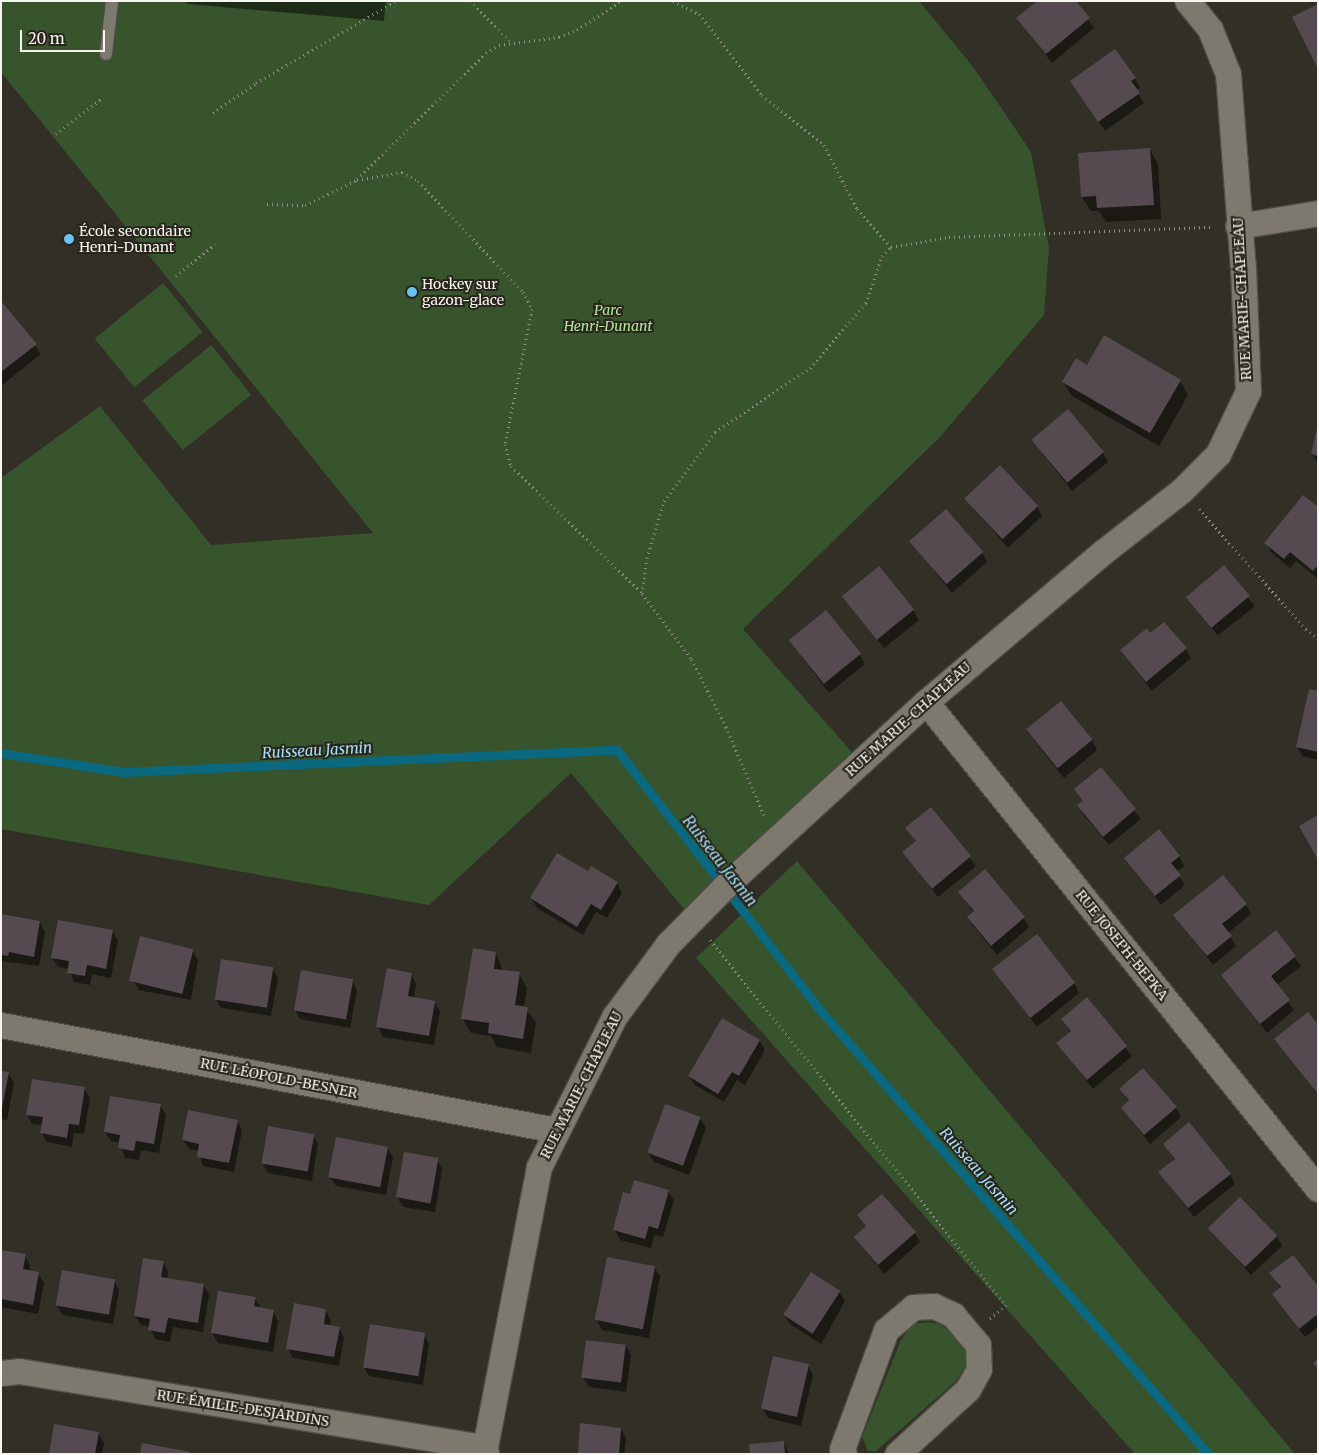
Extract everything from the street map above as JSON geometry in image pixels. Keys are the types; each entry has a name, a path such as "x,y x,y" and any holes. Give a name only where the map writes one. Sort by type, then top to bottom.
{"street":[{"name":"RUE MARIE-CHAPLEAU","path":"485,1450 539,1167 614,1017 668,944 692,918 775,840 926,702 1103,552 1182,490 1218,454 1248,391 1228,74 1210,29 1188,1"},
{"path":"1238,226 1318,213"},
{"name":"RUE JOSEPH-BEPKA","path":"926,702 1318,1189"},
{"name":"RUE LÉOPOLD-BESNER","path":"1,1025 556,1130"},
{"path":"844,1454 842,1449 886,1330 913,1307 934,1306 953,1315 978,1345 979,1369 968,1389 897,1454"},
{"name":"RUE ÉMILIE-DESJARDINS","path":"1,1374 19,1371 485,1450"}],"lane":[{"path":"106,54 112,1"}],"path":[{"path":"213,113 256,82 396,1"},
{"path":"470,1 512,43"},
{"path":"357,180 486,53 499,45 560,37 577,30 621,1"},
{"path":"673,1 699,14 762,95 824,145 857,209 891,247"},
{"path":"56,134 101,99"},
{"path":"267,204 306,205 357,180 402,172 418,181 523,292 532,309 531,328 505,444 511,466 642,593 691,658 726,727 775,840"},
{"path":"642,593 648,558 664,501 715,432 810,368 856,318 866,303 882,256 891,247 949,237 1238,226"},
{"path":"176,276 215,244"},
{"path":"1182,490 1306,629 1318,638"},
{"path":"692,918 1006,1305 970,1335"}],"green space":[{"name":"Parc Henri-Dunant","path":"1,1 919,1 974,68 1031,152 1049,248 1044,315 940,437 743,629 858,759 689,915 571,773 429,905 1,829 1,478 100,406 211,545 373,533 1,72"},
{"path":"163,283 203,332 134,387 95,338"},
{"path":"211,345 251,395 183,450 143,400"},
{"path":"797,861 1295,1454 1135,1454 696,958"},
{"path":"928,1322 940,1324 959,1338 966,1354 966,1365 956,1381 876,1451 868,1451 862,1437 901,1340 912,1324"}],"building":[{"path":"1037,1 1076,1 1090,18 1046,54 1016,18"},
{"path":"1318,4 1318,69 1292,17"},
{"path":"1115,49 1136,78 1131,81 1140,93 1098,122 1070,81"},
{"path":"1150,148 1154,205 1097,208 1096,196 1081,197 1078,153"},
{"path":"1,301 37,344 1,372"},
{"path":"1104,335 1181,380 1150,433 1062,382 1076,358 1087,365"},
{"path":"1068,409 1104,452 1067,483 1031,440"},
{"path":"1318,428 1318,456 1311,454"},
{"path":"1000,465 1038,506 1002,539 964,498"},
{"path":"1303,495 1318,507 1318,565 1313,571 1290,552 1284,559 1264,543"},
{"path":"946,509 983,552 946,584 909,541"},
{"path":"1224,565 1250,596 1211,628 1186,597"},
{"path":"879,566 914,610 877,640 842,596"},
{"path":"826,610 861,654 824,684 789,640"},
{"path":"1164,622 1187,648 1146,682 1120,650 1147,628 1150,633"},
{"path":"1309,689 1318,691 1318,752 1296,747"},
{"path":"1061,701 1092,740 1057,768 1026,729"},
{"path":"1101,767 1136,809 1103,837 1077,805 1083,801 1074,789"},
{"path":"931,807 971,856 932,889 902,852 916,841 905,828"},
{"path":"1318,815 1318,860 1299,826"},
{"path":"1159,829 1180,856 1171,863 1181,875 1155,896 1124,858"},
{"path":"557,853 588,871 591,866 618,882 601,910 591,904 577,927 530,898"},
{"path":"985,869 1025,917 991,946 967,917 974,911 958,892"},
{"path":"1223,875 1247,904 1222,924 1232,936 1207,956 1173,915"},
{"path":"1,914 40,921 34,957 9,952 8,956 1,955"},
{"path":"58,920 113,930 106,969 87,965 85,976 67,973 69,961 51,958"},
{"path":"1276,930 1296,956 1271,976 1290,1000 1260,1024 1221,975"},
{"path":"1037,934 1075,983 1030,1018 992,969"},
{"path":"140,936 193,949 182,994 129,981"},
{"path":"473,948 496,952 494,969 520,972 515,1005 528,1007 523,1039 488,1033 489,1023 461,1019"},
{"path":"221,959 273,967 267,1008 215,999"},
{"path":"387,968 412,973 408,996 435,1001 429,1036 376,1027"},
{"path":"301,970 353,979 346,1020 294,1010"},
{"path":"1087,997 1127,1046 1087,1080 1056,1043 1071,1031 1061,1019"},
{"path":"1308,1012 1318,1025 1318,1094 1274,1039"},
{"path":"722,1018 760,1040 739,1076 732,1072 718,1094 688,1076"},
{"path":"1143,1068 1177,1107 1144,1135 1121,1108 1129,1100 1119,1089"},
{"path":"1,1071 9,1072 2,1108 1,1108"},
{"path":"32,1079 85,1087 79,1125 69,1124 67,1138 40,1133 43,1117 26,1115"},
{"path":"110,1096 161,1104 154,1144 136,1141 134,1151 118,1148 120,1135 104,1132"},
{"path":"665,1104 701,1117 683,1166 647,1153"},
{"path":"188,1110 238,1120 229,1163 197,1157 199,1144 182,1140"},
{"path":"1189,1122 1231,1174 1188,1208 1158,1172 1175,1159 1163,1144"},
{"path":"268,1126 314,1134 308,1172 261,1163"},
{"path":"336,1137 388,1147 380,1187 328,1177"},
{"path":"404,1152 438,1158 430,1203 396,1197"},
{"path":"634,1180 669,1190 658,1229 649,1226 645,1239 613,1230 623,1192 630,1194"},
{"path":"882,1194 916,1232 878,1265 854,1237 866,1226 857,1215"},
{"path":"1240,1197 1278,1236 1245,1267 1208,1228"},
{"path":"1,1250 26,1254 23,1269 39,1272 33,1305 1,1299"},
{"path":"1293,1255 1318,1286 1318,1314 1299,1329 1272,1294 1281,1287 1269,1273"},
{"path":"607,1257 655,1266 643,1329 595,1320"},
{"path":"143,1258 164,1261 161,1277 204,1284 198,1323 168,1318 165,1333 148,1330 150,1319 134,1316"},
{"path":"62,1270 115,1279 109,1315 56,1305"},
{"path":"811,1272 840,1291 813,1334 783,1315"},
{"path":"218,1291 256,1297 254,1306 274,1310 268,1343 211,1333"},
{"path":"294,1303 326,1309 324,1324 340,1327 334,1357 286,1349"},
{"path":"370,1324 425,1333 418,1376 363,1367"},
{"path":"586,1340 626,1345 621,1383 581,1378"},
{"path":"773,1356 809,1364 797,1417 761,1409"},
{"path":"1318,1359 1318,1369 1313,1363"},
{"path":"580,1423 621,1428 619,1454 578,1454"},
{"path":"54,1424 99,1432 95,1454 49,1454"},
{"path":"784,1441 785,1454 750,1454 749,1444"},
{"path":"142,1443 190,1452 190,1454 140,1454"}],"waterway":[{"name":"Ruisseau Jasmin","path":"1,753 124,772 617,750 819,1009 1208,1454"}],"place":[{"name":"École secondaire Henri-Dunant","path":"69,239"},
{"name":"Hockey sur gazon-glace","path":"412,292"}]}
